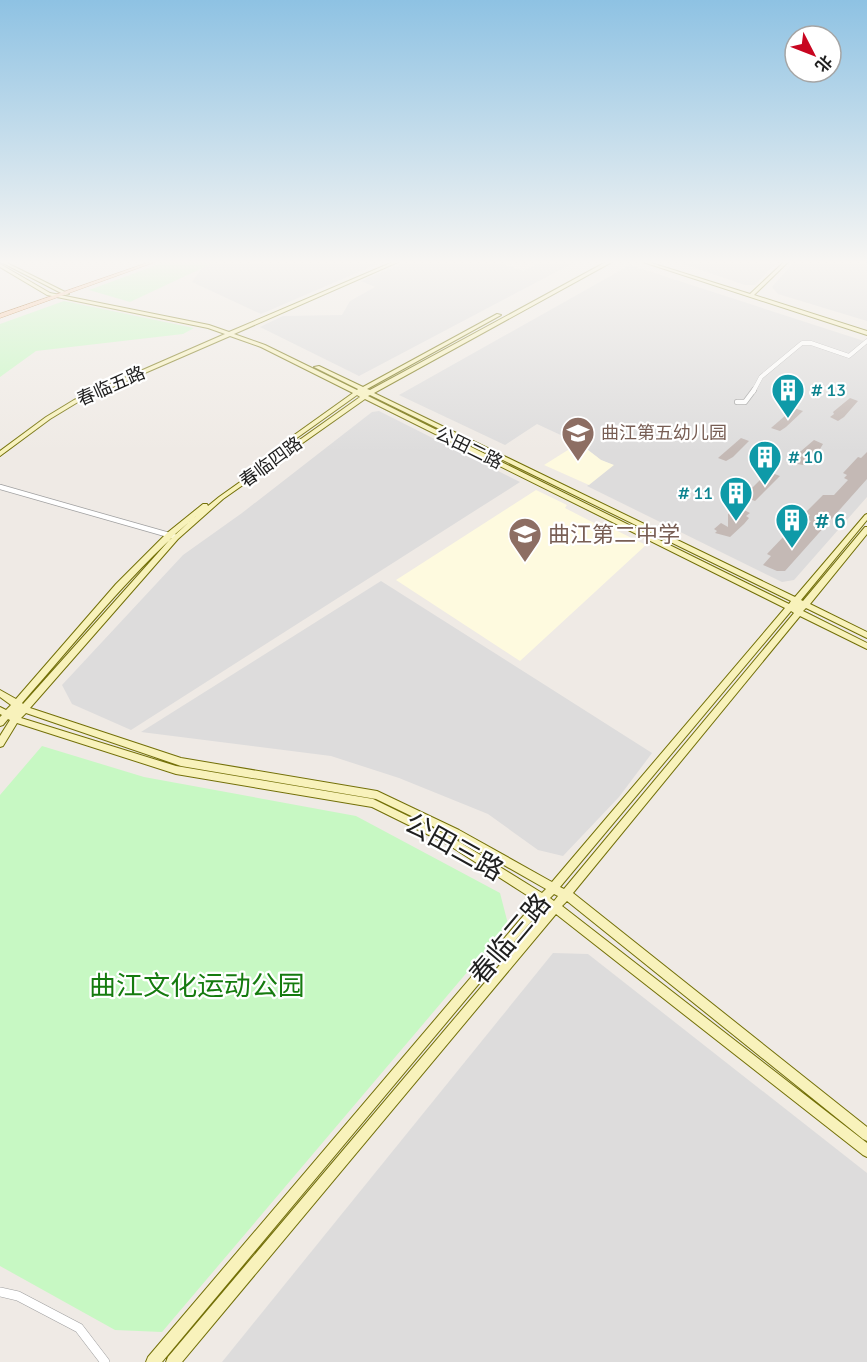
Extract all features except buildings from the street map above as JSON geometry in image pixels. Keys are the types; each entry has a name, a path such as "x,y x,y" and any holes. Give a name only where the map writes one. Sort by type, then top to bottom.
{"main road":[{"name":"公田二路","path":"203,326 232,332 363,393 796,606 867,646"},
{"name":"春临四路","path":"363,393 483,326"}],"street":[{"name":"春临五路","path":"0,454 70,404 246,326"},
{"name":"春临五路","path":"0,449 64,403 247,326"},
{"name":"春临四路","path":"0,743 5,717 20,706 173,536 263,466 363,393 488,326"},
{"path":"843,326 867,333"},
{"path":"737,402 745,402 749,399 761,377 802,343 811,343 849,356 867,341"},
{"path":"0,487 173,536"},
{"name":"春临三路","path":"172,1362 555,907 867,516"},
{"name":"春临三路","path":"153,1362 553,888 796,606 867,529"},
{"name":"公田二路","path":"796,606 867,635"},
{"name":"公田三路","path":"0,693 20,706 181,762 377,795 456,833 565,894 867,1134"},
{"name":"公田三路","path":"5,717 176,770 373,803 450,841 555,907 867,1151"},
{"path":"0,1292 18,1296 78,1328 105,1362"}],"shaded area":[{"path":"263,326 455,326 359,376 260,327"},
{"path":"522,326 816,326 867,342 867,497 794,580 782,582 587,486 613,465 601,460 580,444 537,424 505,445 399,395"},
{"path":"379,411 520,482 131,730 72,704 62,685 183,555 242,513 372,412"},
{"name":"曲江第五幼儿园","path":"579,443 601,460 614,465 589,485 544,465"},
{"name":"曲江第二中学","path":"536,490 567,505 565,508 596,524 599,522 646,545 520,661 396,580"},
{"path":"381,581 652,753 619,797 563,856 538,850 488,814 399,778 331,756 141,732"},
{"path":"553,953 588,954 867,1173 867,1362 222,1362"}],"green space":[{"path":"0,326 182,326 194,328 183,334 36,351 0,377"},
{"name":"曲江文化运动公园","path":"42,746 144,777 356,816 500,893 508,924 162,1332 115,1330 0,1266 0,795"}],"place":[{"name":"# 13","path":"788,419"},
{"name":"曲江第五幼儿园","path":"578,462"},
{"name":"# 10","path":"765,486"},
{"name":"# 11","path":"736,522"},
{"name":"# 6","path":"792,549"},
{"name":"曲江第二中学","path":"525,563"}]}
